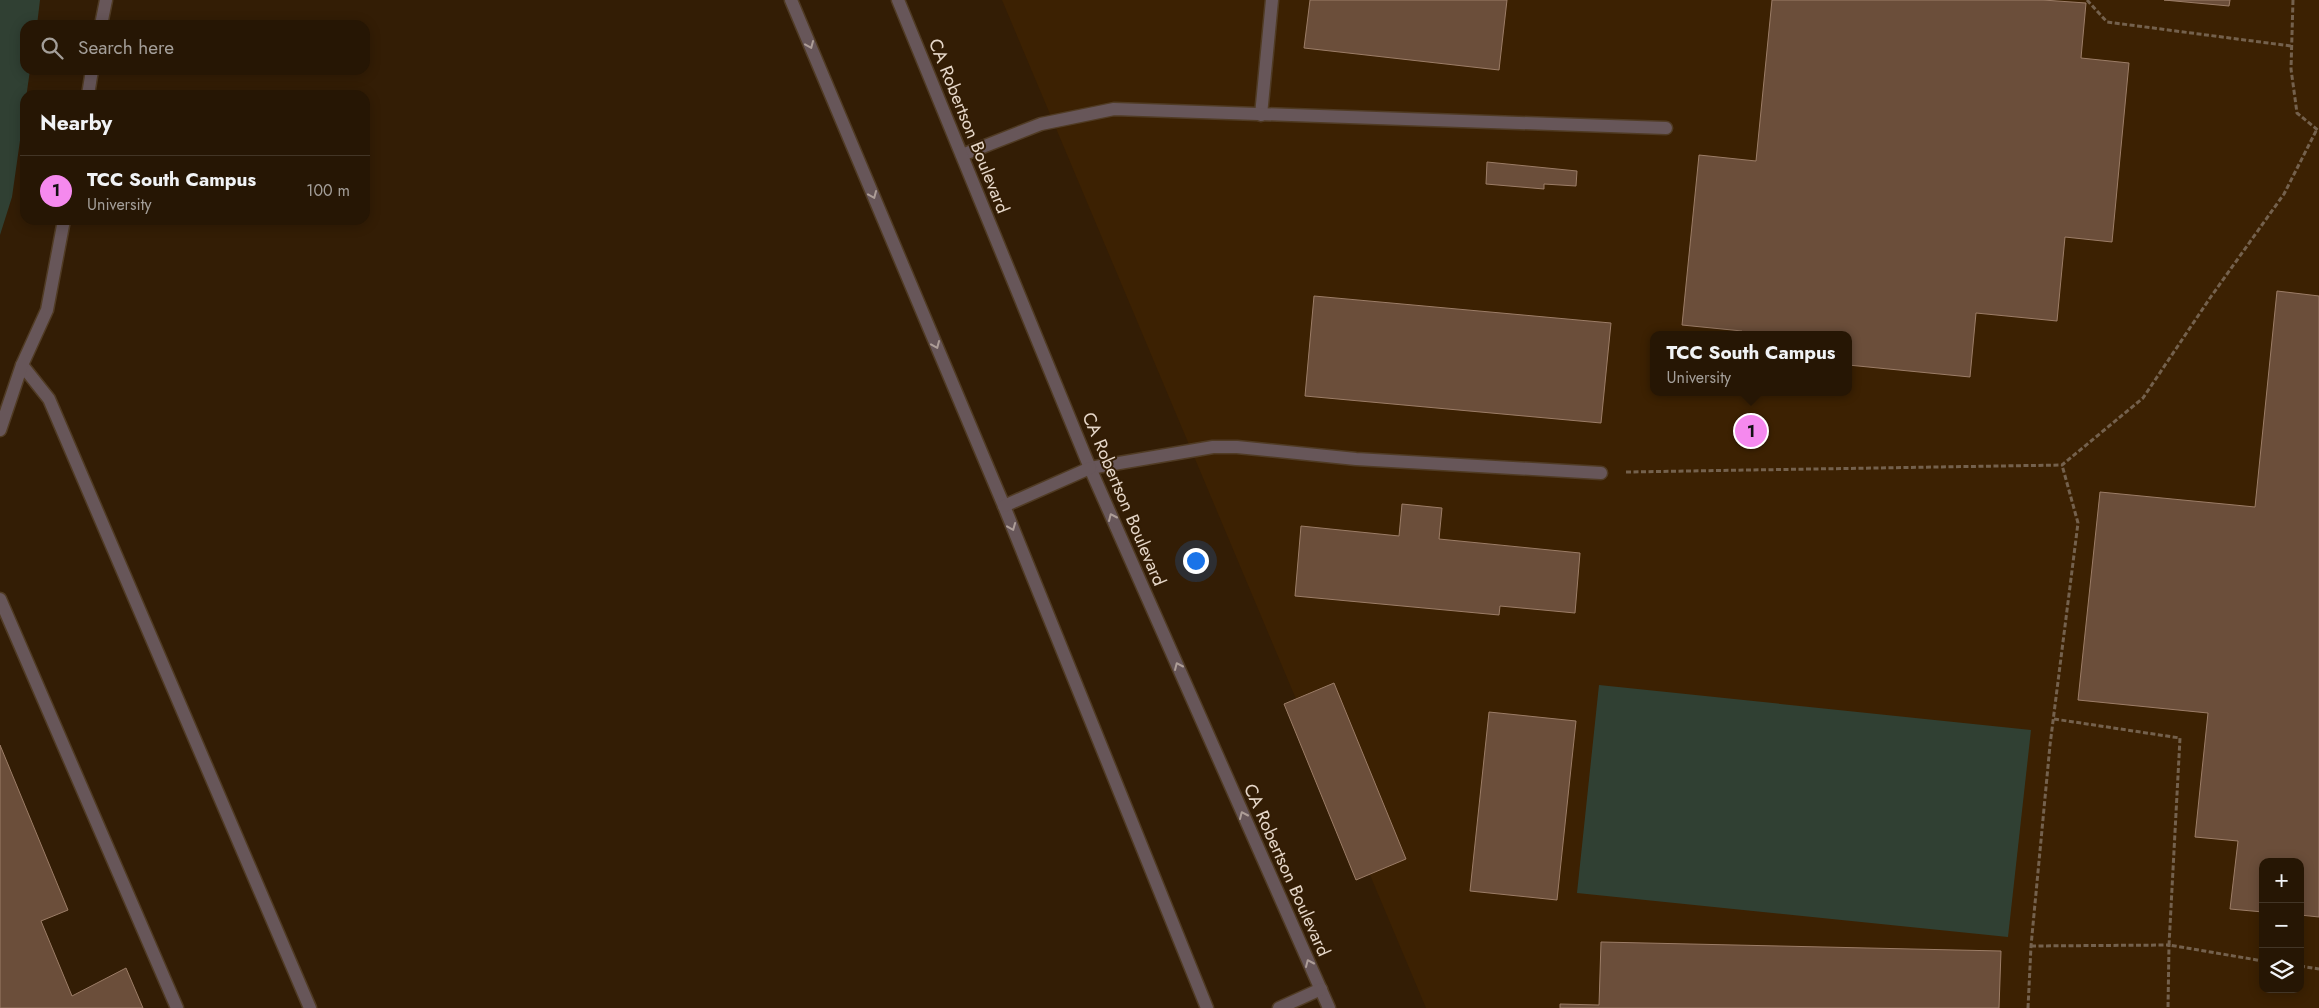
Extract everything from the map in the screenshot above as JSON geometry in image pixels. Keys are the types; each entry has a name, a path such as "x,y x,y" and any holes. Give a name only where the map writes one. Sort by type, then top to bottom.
{"street":[{"path":"102,20 106,0"},
{"path":"791,0 1004,506 1206,1008"},
{"name":"CA Robertson Boulevard","path":"898,0 1090,468 1329,1008"},
{"path":"1261,115 1272,0"},
{"path":"89,90 91,75"},
{"path":"962,155 1042,124 1114,109 1666,128"},
{"path":"0,430 22,365 47,310 63,225"},
{"path":"22,365 49,398 310,1008"},
{"path":"1004,506 1090,468 1213,447 1237,447 1356,459 1601,473"},
{"path":"0,599 177,1008"},
{"path":"1279,1008 1321,989"}],"path":[{"path":"2087,0 2106,22 2291,46"},
{"path":"1601,473 2062,465 2143,398 2210,298 2284,194 2318,130 2297,113 2291,69 2293,0"},
{"path":"2028,1008 2031,946 2054,719 2078,523 2062,465"},
{"path":"2054,719 2180,738 2169,945 2168,1008"},
{"path":"2031,946 2169,945 2259,960"},
{"path":"2304,967 2319,969"}],"shaded area":[{"path":"1002,0 2319,0 2319,1008 1426,1008"}],"green space":[{"path":"0,0 40,0 38,20 20,20 20,75 29,75 27,90 20,90 20,141 12,197 0,235"},
{"path":"1599,685 2031,730 2008,937 1577,893"}],"building":[{"path":"1310,0 1507,0 1499,70 1304,48"},
{"path":"1772,0 2043,0 2086,3 2081,58 2129,63 2112,242 2065,237 2057,321 1976,313 1970,377 1852,365 1852,331 1742,331 1682,325 1699,155 1756,161"},
{"path":"2164,0 2230,0 2229,6"},
{"path":"1487,162 1577,171 1576,186 1544,184 1544,189 1486,184"},
{"path":"2277,291 2319,296 2319,917 2304,915 2304,858 2259,858 2259,912 2230,909 2238,841 2195,837 2208,713 2078,700 2100,492 2255,507"},
{"path":"1314,296 1611,323 1601,423 1305,396"},
{"path":"1402,504 1442,508 1439,539 1580,553 1575,613 1500,606 1499,615 1295,596 1301,526 1399,536"},
{"path":"1334,683 1406,859 1356,880 1284,704"},
{"path":"1489,712 1576,721 1557,900 1470,891"},
{"path":"0,745 68,910 41,921 72,996 126,968 143,1008 0,1008"},
{"path":"1601,942 2001,951 1999,1008 1560,1008 1560,1004 1599,1005"}],"place":[{"name":"TCC South Campus","path":"1751,431"}]}
